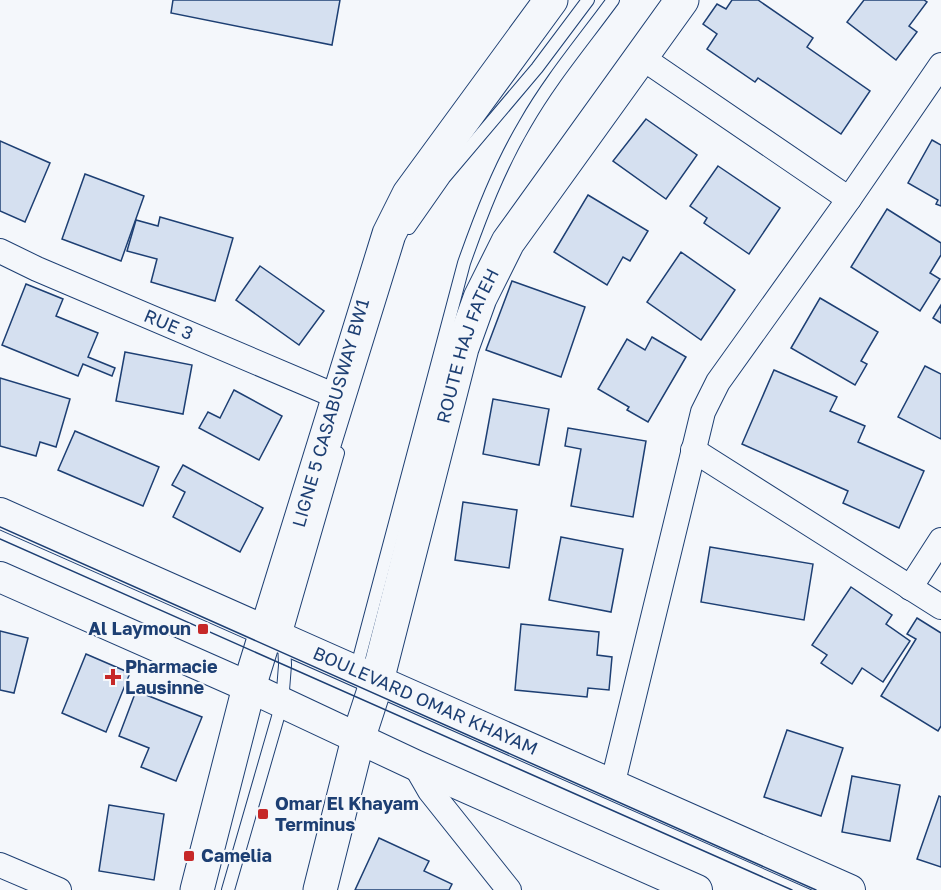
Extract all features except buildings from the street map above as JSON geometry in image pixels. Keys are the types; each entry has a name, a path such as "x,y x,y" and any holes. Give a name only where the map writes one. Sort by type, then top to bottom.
{"main road":[{"path":"197,890 249,687 274,636 338,397 389,234 409,194 551,0"},
{"name":"ROUTE HAJ FATEH","path":"320,890 354,738 364,680 462,348 480,298 508,242 682,0"}],"street":[{"path":"641,57 849,199"},
{"path":"613,782 703,412 718,382 937,80"},
{"name":"RUE 3","path":"0,251 37,269 338,397"},
{"path":"693,450 941,607"},
{"name":"BOULEVARD OMAR KHAYAM","path":"0,513 274,636 364,680 613,782 850,890"},
{"path":"910,588 941,540"},
{"path":"0,577 249,687 354,738 696,890"},
{"path":"415,765 430,790 509,890"},
{"path":"0,865 59,890"}],"lane":[{"path":"405,237 428,199 537,68 588,0"},
{"path":"364,680 458,285 481,215 501,168 526,123 554,80 613,0"},
{"name":"LIGNE 5 CASABUSWAY BW1","path":"381,302 394,260"},
{"name":"LIGNE 5 CASABUSWAY BW1","path":"228,890 282,703 285,665 274,636 343,437"},
{"path":"310,890 354,738 355,706"}],"tram line":[{"path":"0,527 816,890"},
{"path":"0,539 792,890"}],"place":[{"name":"Al Laymoun","path":"203,629"},
{"name":"Pharmacie Lausinne","path":"113,677"},
{"name":"Omar El Khayam Terminus","path":"263,814"},
{"name":"Camelia","path":"189,856"}]}
